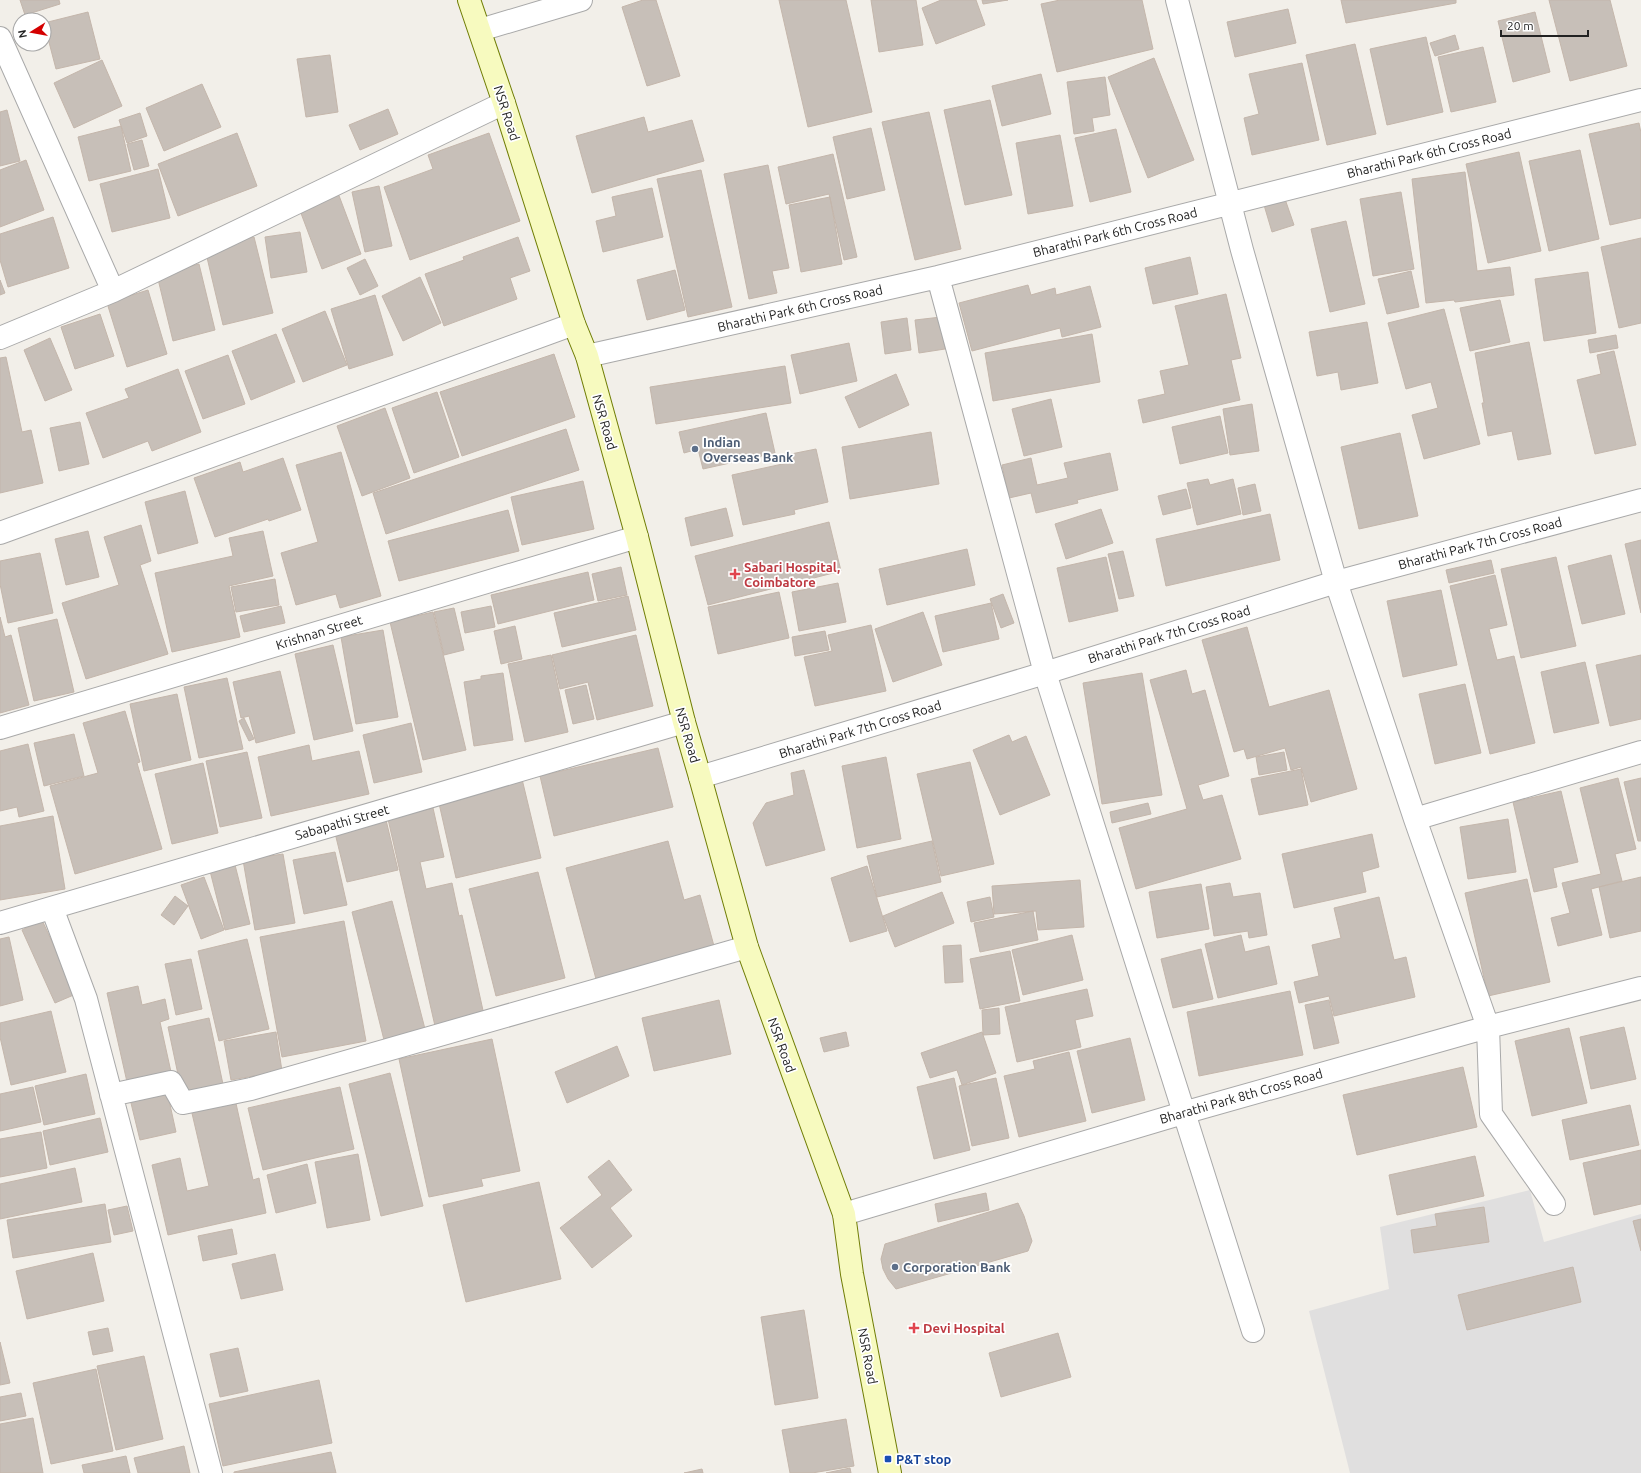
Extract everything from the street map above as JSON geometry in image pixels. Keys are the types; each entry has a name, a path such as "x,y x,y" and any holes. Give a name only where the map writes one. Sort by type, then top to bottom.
{"main road":[{"name":"NSR Road","path":"469,0 504,102 574,324 587,356 638,537 684,722 747,947 844,1214 852,1274 890,1473"}],"street":[{"path":"480,30 581,0"},
{"path":"1177,0 1230,203 1336,582 1415,819 1488,1027 1491,1114 1554,1204"},
{"path":"0,38 113,291"},
{"name":"Bharathi Park 6th Cross Road","path":"587,356 938,277 1641,100"},
{"path":"0,338 113,291 504,102"},
{"path":"938,277 1045,673 1253,1331"},
{"path":"0,533 574,324"},
{"name":"Bharathi Park 7th Cross Road","path":"700,777 1045,673 1336,582 1641,500"},
{"name":"Krishnan Street","path":"0,728 638,537"},
{"name":"Sabapathi Street","path":"0,923 684,722"},
{"path":"1415,819 1641,752"},
{"path":"52,908 86,999 211,1473"},
{"path":"111,1095 171,1082 183,1103 251,1089 747,947"},
{"name":"Bharathi Park 8th Cross Road","path":"844,1214 1183,1113 1488,1027 1641,988"}],"shaded area":[{"path":"1530,1190 1544,1242 1641,1214 1641,1473 1350,1473 1309,1311 1389,1289 1380,1227"}],"building":[{"path":"20,0 59,0 60,4 35,12 24,12"},
{"path":"643,0 656,0 680,76 647,86 622,7"},
{"path":"779,0 846,0 872,112 808,127"},
{"path":"871,0 916,0 923,45 879,52"},
{"path":"941,0 976,0 985,25 936,44 922,8"},
{"path":"982,0 1008,0 983,4"},
{"path":"1060,0 1142,0 1153,49 1057,72 1041,4"},
{"path":"1341,0 1456,0 1456,3 1346,23"},
{"path":"1549,0 1610,0 1627,66 1570,81"},
{"path":"1288,9 1296,43 1235,57 1227,22"},
{"path":"88,12 100,59 56,69 52,52 52,21"},
{"path":"1535,12 1550,72 1513,82 1498,21"},
{"path":"1455,35 1459,49 1435,56 1430,43"},
{"path":"1426,37 1443,112 1387,125 1370,49"},
{"path":"1355,44 1376,134 1327,145 1306,55"},
{"path":"1483,47 1496,102 1451,112 1438,57"},
{"path":"330,55 338,112 306,117 297,59"},
{"path":"1154,58 1194,160 1148,178 1108,77"},
{"path":"102,60 122,106 74,128 54,83"},
{"path":"1302,63 1319,140 1252,155 1244,118 1259,114 1249,74"},
{"path":"1041,74 1051,114 1002,126 992,86"},
{"path":"1105,77 1110,115 1092,118 1094,131 1074,134 1067,82"},
{"path":"202,84 221,127 164,151 146,108"},
{"path":"990,100 1012,195 965,205 944,110"},
{"path":"388,109 398,134 360,150 349,125"},
{"path":"7,110 20,161 0,166 0,112"},
{"path":"929,112 961,249 915,260 882,122"},
{"path":"140,113 147,136 127,143 119,120"},
{"path":"644,117 648,132 692,120 704,161 592,193 576,136"},
{"path":"1639,123 1641,133 1641,218 1610,225 1589,134"},
{"path":"121,126 131,171 89,181 78,137"},
{"path":"871,128 885,190 847,199 833,137"},
{"path":"1116,129 1131,192 1090,202 1075,138"},
{"path":"237,133 257,186 178,216 158,164"},
{"path":"489,133 520,221 410,260 384,187 433,169 428,155"},
{"path":"1060,135 1073,206 1028,214 1016,143"},
{"path":"142,140 149,166 134,170 127,144"},
{"path":"1580,150 1599,239 1549,251 1529,161"},
{"path":"1519,152 1541,251 1488,263 1466,164"},
{"path":"833,154 857,257 844,260 829,194 786,204 778,167"},
{"path":"26,160 44,210 0,227 0,170"},
{"path":"768,165 789,268 772,271 777,293 749,299 724,174"},
{"path":"158,169 170,218 112,232 100,184"},
{"path":"701,170 732,307 688,317 657,179"},
{"path":"1465,172 1477,271 1510,267 1514,295 1455,302 1454,300 1426,303 1412,179"},
{"path":"379,186 392,246 365,252 352,192"},
{"path":"652,188 663,237 603,252 596,221 616,216 612,197"},
{"path":"1401,192 1414,269 1373,276 1360,199"},
{"path":"338,193 361,254 322,269 299,208"},
{"path":"830,197 842,264 801,272 789,205"},
{"path":"1285,199 1294,225 1272,232 1264,205"},
{"path":"53,217 69,268 8,287 0,260 0,234"},
{"path":"1346,221 1365,304 1330,312 1311,229"},
{"path":"300,232 307,272 271,278 265,237"},
{"path":"254,237 273,313 223,325 205,249"},
{"path":"518,237 530,271 510,278 517,299 444,326 425,274 464,260 463,257"},
{"path":"1641,238 1641,323 1619,328 1601,247"},
{"path":"1190,257 1198,294 1153,304 1145,268"},
{"path":"365,259 378,286 360,295 347,268"},
{"path":"199,264 215,330 173,341 157,275"},
{"path":"675,270 685,310 647,320 637,280"},
{"path":"1411,271 1419,307 1387,314 1378,279"},
{"path":"1588,272 1596,333 1544,341 1535,279"},
{"path":"420,277 441,323 403,341 382,296"},
{"path":"0,280 5,293 0,295"},
{"path":"1028,285 1031,295 1055,288 1056,295 1090,286 1101,327 1062,337 1060,328 972,351 959,303"},
{"path":"148,290 167,354 127,367 107,303"},
{"path":"1226,294 1241,358 1231,360 1240,400 1143,423 1138,400 1165,394 1160,371 1189,365 1175,306"},
{"path":"375,295 393,355 349,369 331,309"},
{"path":"1500,300 1510,342 1470,351 1460,308"},
{"path":"1444,309 1480,444 1424,459 1412,415 1438,408 1431,382 1406,389 1388,323"},
{"path":"325,311 347,365 303,382 282,329"},
{"path":"100,314 114,356 75,369 61,327"},
{"path":"941,317 945,349 919,353 915,320"},
{"path":"907,318 911,350 885,354 881,322"},
{"path":"1367,322 1378,383 1341,390 1338,372 1317,376 1309,332"},
{"path":"276,334 295,382 251,400 232,351"},
{"path":"1092,334 1100,382 993,401 985,353"},
{"path":"1616,335 1618,348 1590,353 1588,340"},
{"path":"50,338 72,390 45,401 24,350"},
{"path":"1529,342 1551,454 1518,460 1512,431 1488,436 1475,353"},
{"path":"849,343 857,381 800,394 791,355"},
{"path":"1614,351 1636,445 1595,454 1577,380 1601,374 1597,355"},
{"path":"554,354 575,417 462,456 440,392"},
{"path":"228,355 245,404 203,419 185,371"},
{"path":"6,357 22,432 31,430 43,483 0,493 0,358"},
{"path":"785,366 791,403 656,424 650,387"},
{"path":"178,369 201,432 152,451 148,441 103,458 86,413 129,398 125,389"},
{"path":"896,374 909,405 859,428 845,397"},
{"path":"437,392 459,457 414,473 392,408"},
{"path":"1051,399 1062,447 1024,456 1012,409"},
{"path":"1252,404 1259,451 1230,455 1223,409"},
{"path":"385,408 410,478 362,496 337,426"},
{"path":"766,413 775,453 703,469 698,449 684,453 679,432"},
{"path":"1220,416 1228,453 1180,464 1172,427"},
{"path":"80,422 89,464 59,471 50,428"},
{"path":"566,429 579,470 386,534 373,493"},
{"path":"931,432 939,484 850,499 842,447"},
{"path":"1400,433 1418,516 1359,529 1341,447"},
{"path":"816,449 828,502 794,510 795,514 743,525 732,475 787,463 786,455"},
{"path":"341,452 381,596 340,608 336,594 296,605 281,553 318,542 296,465"},
{"path":"1110,453 1118,490 1077,500 1078,503 1036,513 1031,493 1009,498 1002,465 1031,458 1037,485 1068,478 1064,463"},
{"path":"283,458 301,510 269,521 268,519 215,537 194,478 240,462 243,472"},
{"path":"1208,479 1210,485 1233,479 1241,514 1197,525 1187,483"},
{"path":"583,481 594,529 522,545 511,497"},
{"path":"1255,484 1261,511 1243,515 1238,488"},
{"path":"1186,489 1191,508 1163,515 1158,496"},
{"path":"185,491 198,543 158,554 145,502"},
{"path":"726,508 733,536 691,546 685,518"},
{"path":"1101,509 1113,543 1066,559 1055,524"},
{"path":"508,510 519,551 399,581 388,541"},
{"path":"1270,514 1280,560 1166,586 1156,539"},
{"path":"829,522 841,571 708,605 695,556"},
{"path":"141,525 151,561 140,565 168,654 86,679 62,603 119,585 104,537"},
{"path":"88,531 99,577 66,585 55,539"},
{"path":"263,531 273,576 229,586 240,637 172,652 155,573 233,556 229,538"},
{"path":"1641,540 1641,613 1625,544"},
{"path":"967,549 975,585 887,605 879,569"},
{"path":"1123,551 1134,596 1119,599 1108,554"},
{"path":"40,553 53,613 8,623 0,584 0,561"},
{"path":"1611,555 1625,614 1582,624 1568,566"},
{"path":"1106,557 1118,611 1069,622 1057,568"},
{"path":"1556,557 1576,646 1521,658 1501,569"},
{"path":"1491,560 1494,573 1449,583 1446,570"},
{"path":"621,567 627,595 598,601 592,574"},
{"path":"588,572 594,600 498,624 491,595"},
{"path":"1495,575 1507,625 1489,629 1497,660 1514,656 1535,743 1490,754 1450,586"},
{"path":"275,579 279,605 236,612 231,587"},
{"path":"838,583 846,622 799,631 792,592"},
{"path":"1441,590 1457,665 1403,677 1387,601"},
{"path":"779,592 789,638 718,654 708,607"},
{"path":"1003,594 1014,623 1001,628 990,599"},
{"path":"628,596 636,630 562,647 554,613"},
{"path":"991,603 999,639 943,652 935,616"},
{"path":"281,606 285,623 244,632 240,616"},
{"path":"491,606 495,627 465,633 461,612"},
{"path":"454,608 464,650 444,655 434,612"},
{"path":"433,612 466,750 423,760 390,622"},
{"path":"923,612 942,665 893,682 875,629"},
{"path":"0,617 5,637 11,635 29,705 0,713"},
{"path":"57,619 74,692 34,701 18,628"},
{"path":"871,625 886,691 815,706 804,657 832,651 828,635"},
{"path":"515,626 522,659 501,664 494,631"},
{"path":"1247,627 1269,707 1329,690 1357,789 1311,802 1301,767 1291,770 1285,748 1247,759 1244,749 1234,752 1202,640"},
{"path":"383,630 398,717 356,724 341,637"},
{"path":"825,631 829,650 795,656 792,637"},
{"path":"636,635 653,706 597,720 588,682 560,689 552,655"},
{"path":"333,645 353,731 314,740 295,654"},
{"path":"551,655 568,732 525,742 508,664"},
{"path":"1641,655 1641,719 1610,726 1596,665"},
{"path":"1585,662 1599,723 1554,733 1541,672"},
{"path":"1186,670 1192,694 1205,690 1229,776 1198,785 1203,800 1222,795 1241,859 1136,889 1119,828 1187,809 1150,680"},
{"path":"280,671 295,733 256,743 249,716 241,718 233,682"},
{"path":"503,673 513,740 474,746 464,682 481,679 481,676"},
{"path":"1142,673 1162,795 1102,804 1083,683"},
{"path":"227,678 243,749 199,758 184,687"},
{"path":"1465,684 1481,753 1435,764 1419,694"},
{"path":"586,685 594,719 573,724 565,690"},
{"path":"177,694 191,760 144,771 130,704"},
{"path":"125,711 140,762 137,763 162,849 75,874 50,786 98,773 83,723"},
{"path":"244,718 254,739 249,741 239,721"},
{"path":"411,723 422,772 374,783 363,735"},
{"path":"74,734 84,776 44,786 34,743"},
{"path":"1009,735 1012,742 1026,736 1050,795 1000,815 973,750"},
{"path":"28,744 44,811 19,817 17,807 0,811 0,751"},
{"path":"309,745 312,761 359,751 369,794 271,816 258,757"},
{"path":"658,748 673,807 554,836 540,776"},
{"path":"247,752 262,818 220,827 206,761"},
{"path":"1284,752 1287,770 1259,775 1256,757"},
{"path":"886,757 901,839 857,848 842,766"},
{"path":"970,762 994,864 941,876 917,774"},
{"path":"203,763 218,833 172,844 155,774"},
{"path":"1301,769 1308,805 1259,815 1251,779"},
{"path":"804,770 825,850 766,866 753,823 766,803 794,795 791,773"},
{"path":"1618,778 1636,849 1615,854 1622,881 1591,889 1602,935 1558,946 1551,918 1570,913 1562,883 1601,874 1580,788"},
{"path":"1641,778 1641,841 1638,841 1624,782"},
{"path":"522,779 541,858 456,878 438,799"},
{"path":"1561,791 1578,862 1553,868 1557,887 1534,892 1513,802"},
{"path":"1148,803 1151,814 1112,823 1110,812"},
{"path":"433,808 444,857 420,862 426,889 452,883 459,916 462,915 484,1015 435,1026 388,819"},
{"path":"53,816 65,889 0,900 0,826"},
{"path":"1508,819 1516,872 1468,879 1460,827"},
{"path":"386,820 398,870 347,882 335,833"},
{"path":"1372,834 1379,867 1362,872 1366,892 1294,908 1282,854"},
{"path":"668,841 684,900 700,895 714,946 596,979 566,868"},
{"path":"932,841 941,882 877,897 867,856"},
{"path":"335,852 347,905 304,914 293,860"},
{"path":"283,854 295,923 255,930 243,860"},
{"path":"234,861 250,924 225,930 209,867"},
{"path":"867,866 887,931 850,942 831,878"},
{"path":"538,872 565,978 496,996 469,889"},
{"path":"204,877 224,930 201,939 181,885"},
{"path":"1641,877 1641,931 1610,938 1599,887"},
{"path":"1527,879 1550,982 1488,996 1465,893"},
{"path":"1080,880 1084,927 1038,930 1036,911 994,914 992,886"},
{"path":"1230,883 1233,897 1260,893 1267,935 1249,938 1248,931 1214,936 1206,887"},
{"path":"1201,884 1209,929 1157,938 1149,892"},
{"path":"942,892 954,923 895,947 883,916"},
{"path":"175,896 188,906 174,925 161,915"},
{"path":"990,897 994,917 971,922 967,902"},
{"path":"1379,897 1394,960 1406,957 1415,997 1334,1016 1329,996 1299,1003 1294,982 1319,976 1312,945 1341,938 1334,908"},
{"path":"392,901 425,1029 384,1040 352,912"},
{"path":"1033,911 1038,940 980,952 974,923"},
{"path":"42,920 76,994 55,1003 22,930"},
{"path":"344,921 366,1041 282,1057 260,937"},
{"path":"1072,935 1083,980 1023,995 1012,950"},
{"path":"1241,935 1245,952 1269,946 1277,984 1218,998 1205,944"},
{"path":"9,937 23,1000 0,1006 0,939"},
{"path":"247,939 269,1029 219,1041 198,951"},
{"path":"961,945 963,982 945,983 943,946"},
{"path":"1201,949 1213,999 1173,1008 1161,959"},
{"path":"1010,951 1020,1001 980,1009 970,959"},
{"path":"191,959 202,1009 176,1015 165,964"},
{"path":"138,986 142,1005 165,999 169,1019 160,1022 171,1072 127,1082 107,993"},
{"path":"1087,989 1093,1016 1075,1020 1081,1047 1017,1062 1005,1007"},
{"path":"1290,991 1303,1055 1199,1076 1187,1012"},
{"path":"719,1000 731,1054 654,1071 642,1018"},
{"path":"1329,1000 1339,1043 1314,1049 1305,1005"},
{"path":"999,1008 1000,1034 983,1035 982,1010"},
{"path":"51,1011 66,1072 11,1085 0,1037 0,1023"},
{"path":"209,1018 224,1089 183,1098 168,1027"},
{"path":"1624,1027 1636,1079 1591,1089 1580,1037"},
{"path":"1569,1028 1587,1103 1532,1116 1515,1041"},
{"path":"276,1032 282,1071 231,1080 224,1041"},
{"path":"846,1032 849,1046 824,1052 820,1038"},
{"path":"982,1032 996,1073 962,1085 957,1070 930,1078 921,1053"},
{"path":"1130,1038 1145,1100 1092,1113 1077,1051"},
{"path":"492,1039 520,1171 481,1179 483,1186 429,1197 399,1059"},
{"path":"617,1046 629,1076 567,1103 555,1072"},
{"path":"1069,1052 1086,1121 1019,1137 1004,1076 1035,1069 1033,1061"},
{"path":"1463,1067 1477,1127 1357,1155 1343,1095"},
{"path":"390,1073 423,1206 381,1216 349,1084"},
{"path":"86,1074 95,1114 44,1125 35,1086"},
{"path":"954,1078 970,1150 934,1159 917,1087"},
{"path":"996,1078 1009,1138 972,1146 959,1086"},
{"path":"33,1087 41,1122 0,1131 0,1094"},
{"path":"340,1087 354,1149 263,1170 248,1108"},
{"path":"167,1091 176,1132 140,1140 130,1099"},
{"path":"235,1099 253,1180 259,1178 266,1213 168,1235 152,1165 180,1158 187,1191 209,1186 191,1109"},
{"path":"1630,1105 1639,1145 1570,1160 1562,1120"},
{"path":"100,1118 108,1152 50,1165 43,1131"},
{"path":"41,1132 47,1168 0,1177 0,1139"},
{"path":"1641,1150 1641,1204 1594,1215 1583,1163"},
{"path":"358,1154 370,1220 327,1228 315,1162"},
{"path":"1475,1156 1484,1196 1397,1215 1389,1175"},
{"path":"609,1160 632,1190 610,1208 632,1236 592,1268 560,1228 602,1195 588,1177"},
{"path":"307,1164 316,1203 276,1213 267,1175"},
{"path":"75,1168 82,1202 0,1219 0,1184"},
{"path":"539,1182 561,1279 466,1302 443,1205"},
{"path":"986,1193 989,1210 938,1222 935,1204"},
{"path":"1018,1203 1032,1241 1028,1251 896,1289 888,1279 883,1269 881,1259 885,1244"},
{"path":"105,1204 111,1242 13,1258 7,1220"},
{"path":"127,1206 133,1231 114,1235 108,1210"},
{"path":"1484,1207 1489,1242 1414,1253 1411,1230 1437,1226 1435,1214"},
{"path":"1641,1219 1641,1251 1633,1221"},
{"path":"232,1229 237,1254 203,1261 198,1236"},
{"path":"93,1253 104,1301 27,1319 16,1271"},
{"path":"275,1254 283,1290 241,1299 232,1264"},
{"path":"1573,1267 1581,1302 1467,1330 1458,1295"},
{"path":"804,1310 818,1398 775,1405 761,1317"},
{"path":"108,1328 113,1351 93,1355 88,1332"},
{"path":"1058,1333 1071,1377 1001,1397 989,1353"},
{"path":"0,1342 10,1383 0,1385"},
{"path":"238,1348 248,1391 220,1397 210,1354"},
{"path":"144,1356 163,1439 116,1450 97,1366"},
{"path":"96,1369 113,1451 51,1464 33,1383"},
{"path":"319,1380 332,1443 223,1466 209,1404"},
{"path":"21,1393 26,1416 0,1421 0,1397"},
{"path":"33,1418 43,1473 0,1473 0,1424"},
{"path":"846,1419 854,1466 812,1473 790,1473 782,1430"},
{"path":"184,1446 190,1473 138,1473 134,1458"},
{"path":"331,1452 336,1473 234,1473 234,1472"},
{"path":"126,1456 130,1473 84,1473 82,1465"},
{"path":"850,1468 851,1473 826,1473"},
{"path":"702,1469 703,1473 684,1473"}],"place":[{"name":"Indian Overseas Bank","path":"695,449"},
{"name":"Sabari Hospital, Coimbatore","path":"735,574"},
{"name":"Corporation Bank","path":"895,1267"},
{"name":"Devi Hospital","path":"914,1328"},
{"name":"P&T stop","path":"888,1459"}]}
